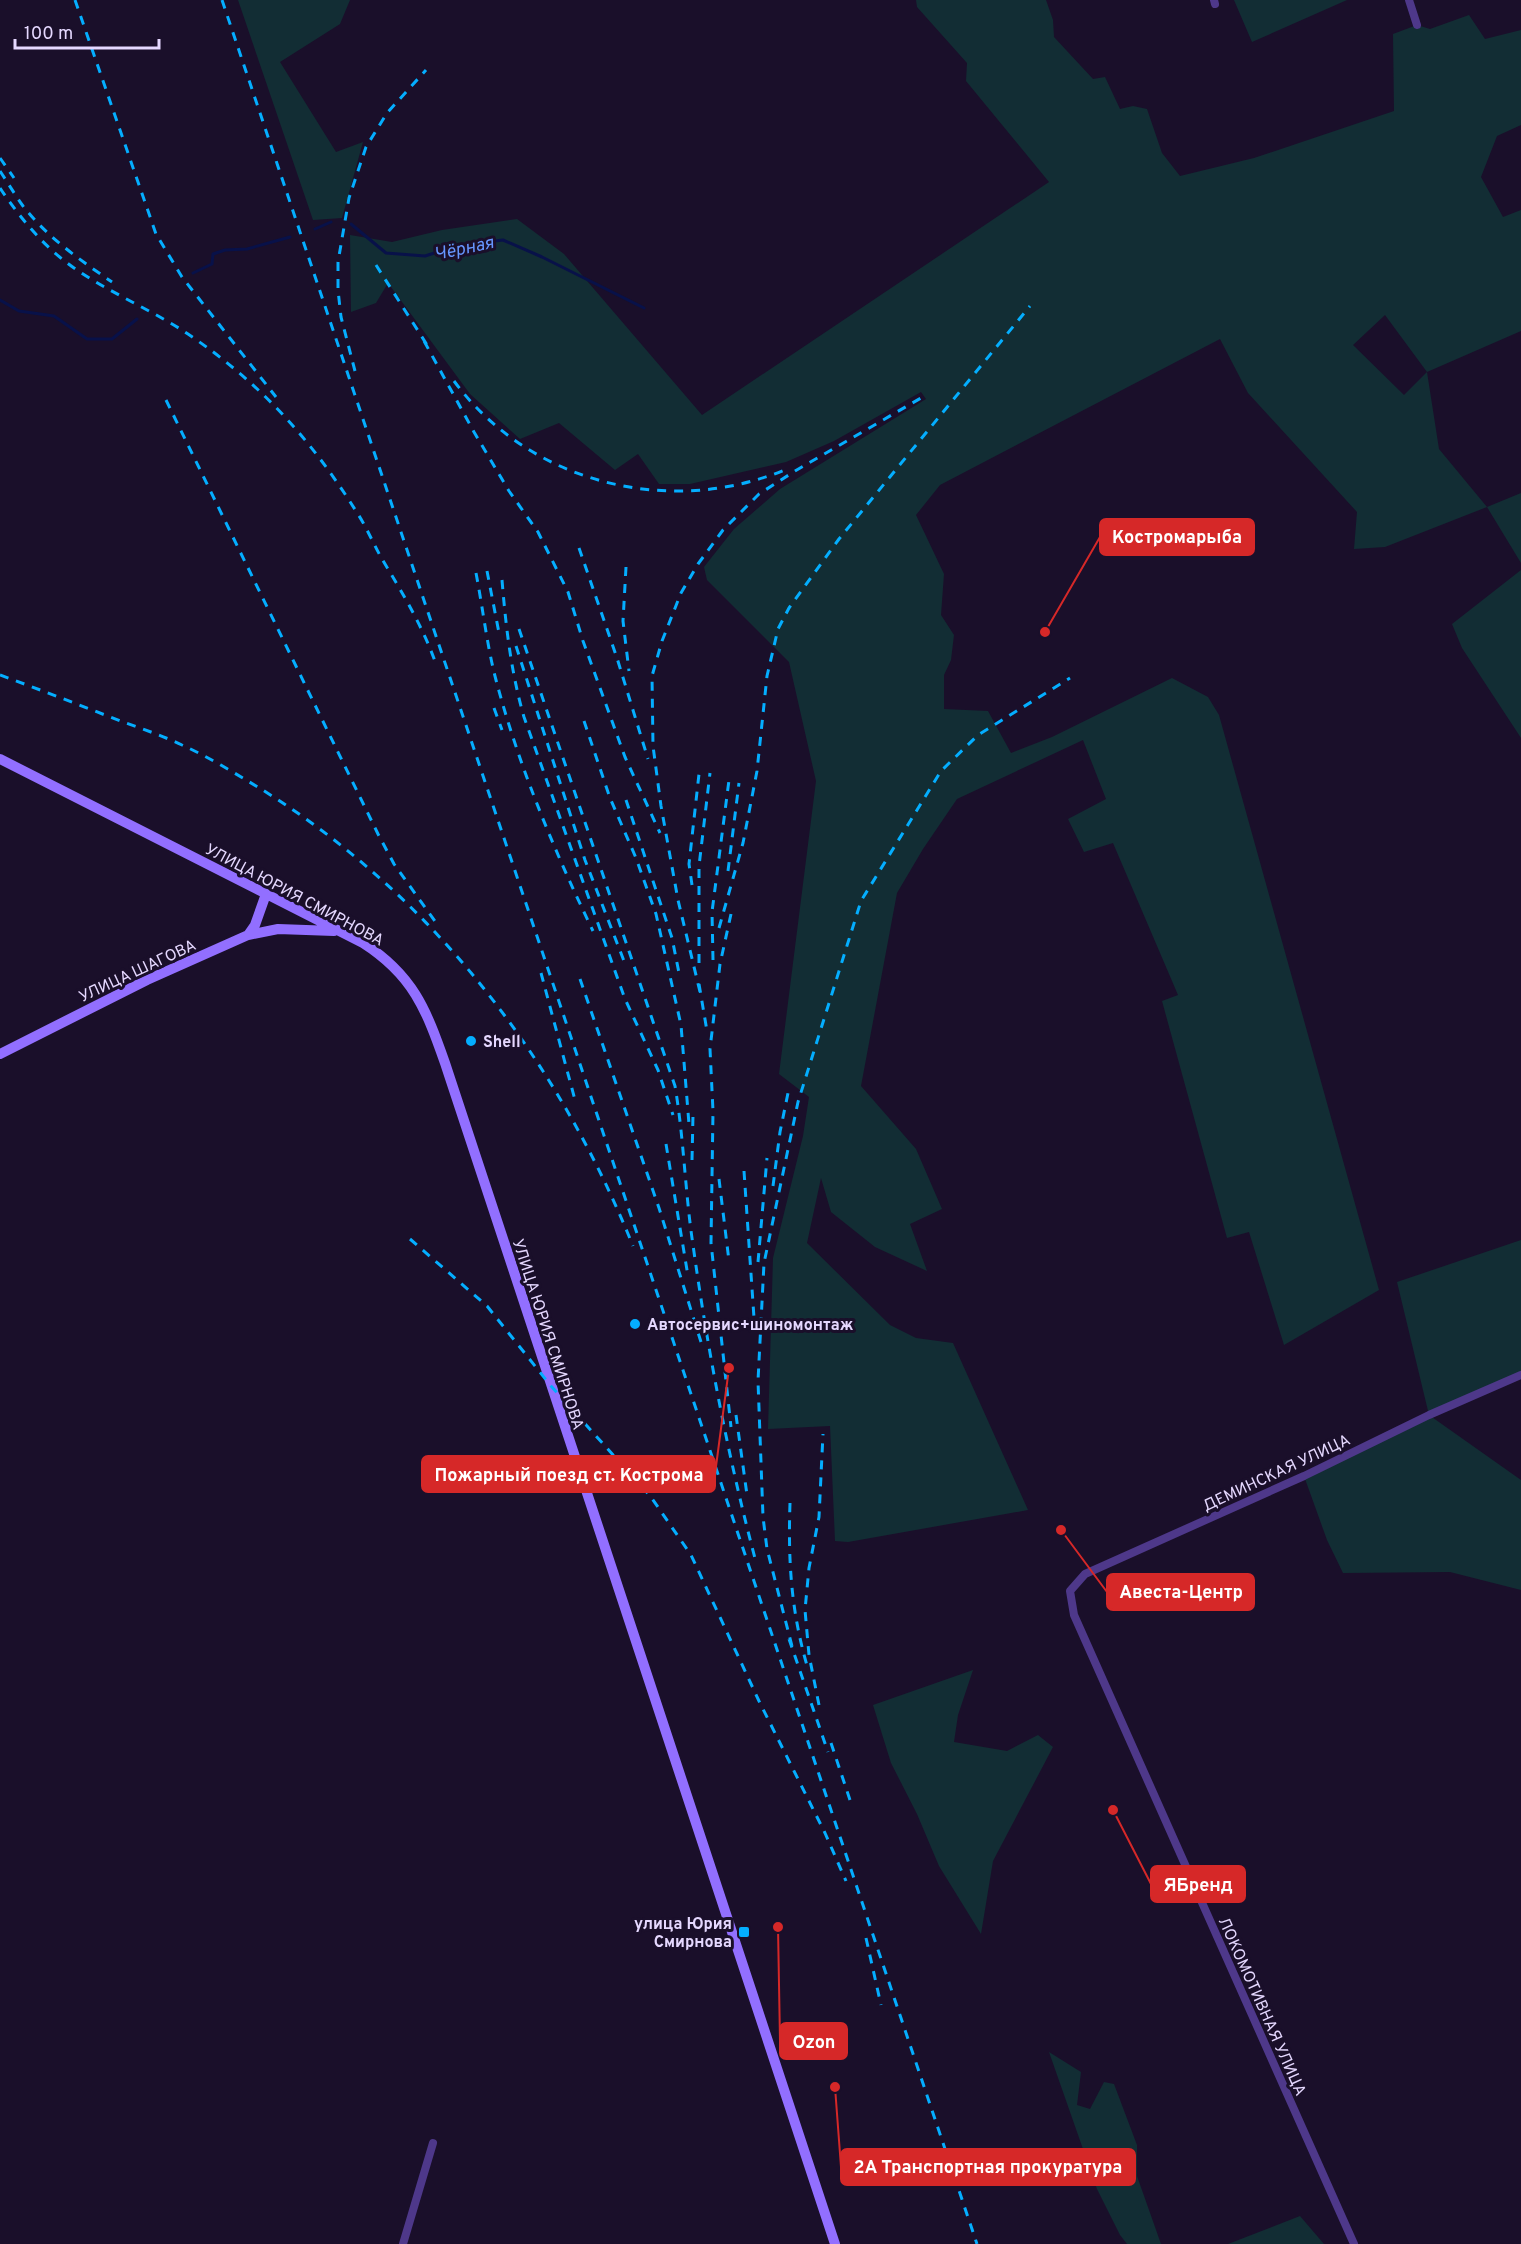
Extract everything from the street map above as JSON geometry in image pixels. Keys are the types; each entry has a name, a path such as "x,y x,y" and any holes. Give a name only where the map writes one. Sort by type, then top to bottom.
{"main road":[{"name":"УЛИЦА ЮРИЯ СМИРНОВА","path":"0,759 340,931 381,954 410,983 432,1025 835,2244"},
{"path":"248,935 255,925 266,894"},
{"name":"УЛИЦА ШАГОВА","path":"0,1054 147,980 248,935 278,929 340,931"}],"street":[{"path":"1409,0 1417,25"},
{"name":"ДЕМИНСКАЯ УЛИЦА","path":"1074,1615 1070,1591 1085,1574 1304,1476 1429,1415 1521,1375"},
{"name":"ЛОКОМОТИВНАЯ УЛИЦА","path":"1074,1615 1354,2244"},
{"path":"402,2244 433,2143"}],"green space":[{"path":"238,0 350,0 340,24 280,62 336,152 363,142 342,218 313,220"},
{"path":"916,0 1046,0 1053,20 1054,37 1093,79 1105,77 1120,109 1133,106 1147,109 1162,153 1180,176 1254,158 1394,111 1393,34 1417,25 1430,29 1469,15 1485,39 1521,30 1521,125 1497,136 1481,177 1503,217 1521,210 1521,331 1427,372 1439,449 1487,507 1385,547 1354,549 1357,512 1248,393 1220,339 940,485 916,515 944,574 941,615 954,635 951,660 944,675 944,709 988,711 1011,753 1052,737 1172,678 1208,697 1219,715 1379,1290 1284,1345 1249,1232 1227,1238 1162,1001 1178,995 1113,843 1084,852 1068,819 1106,799 1083,740 957,799 897,893 861,1086 916,1149 942,1209 910,1224 927,1271 875,1247 831,1212 821,1178 807,1243 890,1325 916,1338 953,1343 1028,1510 848,1542 835,1541 830,1426 768,1429 773,1258 803,1136 809,1097 779,1074 816,781 789,662 707,580 704,567 734,529 780,489 926,399 921,392 834,441 786,462 690,484 659,484 638,454 615,470 559,423 520,439 470,394 388,283 376,303 351,312 350,235 392,242 442,230 517,219 564,254 702,415 1049,182 966,81 967,63 917,7","holes":["1385,315 1427,372 1404,395 1353,345"]},
{"path":"1234,0 1347,0 1252,42"},
{"path":"1521,493 1521,563 1487,507"},
{"path":"1521,570 1521,738 1462,648 1452,624"},
{"path":"1521,1240 1521,1375 1429,1415 1397,1282"},
{"path":"1429,1415 1521,1480 1521,1590 1450,1572 1343,1573 1327,1540 1304,1476"},
{"path":"973,1670 958,1715 954,1742 1007,1751 1038,1735 1053,1747 993,1861 981,1934 939,1866 917,1814 891,1763 873,1705"},
{"path":"1049,2052 1081,2072 1077,2105 1090,2109 1104,2082 1114,2084 1137,2145 1137,2176 1161,2244 1127,2244 1120,2235 1097,2189"},
{"path":"1300,2216 1324,2244 1228,2244"}],"waterway":[{"name":"Чёрная","path":"315,229 331,222"},
{"name":"Чёрная","path":"351,224 386,253 425,256 460,245 503,240 644,308"},
{"name":"Чёрная","path":"193,273 212,264 213,254 225,250 247,249 290,237"},
{"name":"Чёрная","path":"0,300 19,311 54,316 87,339 112,339 137,319"}],"railway":[{"path":"75,0 156,234 182,277 276,397"},
{"path":"222,0 977,2244"},
{"path":"355,371 341,317 338,290 338,262 349,198 366,147 387,113 426,70"},
{"path":"0,158 14,178"},
{"path":"0,171 23,206 53,238 112,282"},
{"path":"0,188 33,231 63,260 188,334 214,352 281,413 320,459 360,517 412,610 436,664"},
{"path":"376,265 429,348"},
{"path":"719,928 743,843 757,771 767,676 778,629 789,608 839,539 1030,306"},
{"path":"424,341 509,491 538,532 568,592 583,641 625,757 660,833"},
{"path":"454,381 485,416 522,445 562,467 606,482 651,490 697,490 743,484 787,469"},
{"path":"700,992 678,900 653,746 652,676 662,641 681,593 698,564 723,530 759,494 921,398"},
{"path":"166,400 378,834 394,864 437,924"},
{"path":"579,548 617,658 648,759"},
{"path":"626,567 623,621 629,671"},
{"path":"487,571 499,633"},
{"path":"476,573 493,667 515,745 551,839 593,931"},
{"path":"502,580 510,650 524,717 625,999 658,1070 673,1115"},
{"path":"519,629 675,1086 690,1225 705,1325 728,1444 756,1562"},
{"path":"516,646 585,860 624,961"},
{"path":"0,675 160,736 202,755 261,789 323,831 381,879 434,931 483,988 527,1048 567,1111 602,1177 633,1246"},
{"path":"792,1646 767,1549 763,1517 758,1381 764,1263 798,1102 861,901 941,771 978,735 1070,678"},
{"path":"494,708 502,730"},
{"path":"584,721 610,798 636,858 656,914 681,1025 689,1124"},
{"path":"699,963 699,866 710,773"},
{"path":"692,885 689,864 699,774"},
{"path":"713,960 712,912 729,780"},
{"path":"728,871 739,783"},
{"path":"626,800 672,938 680,978"},
{"path":"731,914 720,964 710,1049 713,1111 711,1243 731,1427"},
{"path":"541,973 575,1100"},
{"path":"580,979 659,1208 701,1342"},
{"path":"699,984 707,1031"},
{"path":"773,1186 788,1093"},
{"path":"692,1160 693,1115"},
{"path":"666,1144 688,1276"},
{"path":"758,1262 767,1158"},
{"path":"744,1171 754,1318"},
{"path":"719,1179 729,1261"},
{"path":"410,1239 487,1306 551,1386 651,1497 691,1555 846,1881"},
{"path":"736,1415 747,1495"},
{"path":"819,1705 809,1655 805,1610 809,1568 819,1517 823,1434"},
{"path":"790,1503 794,1607 808,1669"},
{"path":"789,1639 828,1752"},
{"path":"831,1743 851,1803"},
{"path":"866,1938 881,2005"}],"place":[{"name":"Костромарыба","path":"1045,632"},
{"name":"Shell","path":"471,1041"},
{"name":"Автосервис+шиномонтаж","path":"635,1324"},
{"name":"Пожарный поезд ст. Кострома","path":"729,1368"},
{"name":"Авеста-Центр","path":"1061,1530"},
{"name":"ЯБренд","path":"1113,1810"},
{"name":"Ozon","path":"778,1927"},
{"name":"улица Юрия Смирнова","path":"744,1932"},
{"name":"2А Транспортная прокуратура","path":"835,2087"}]}
